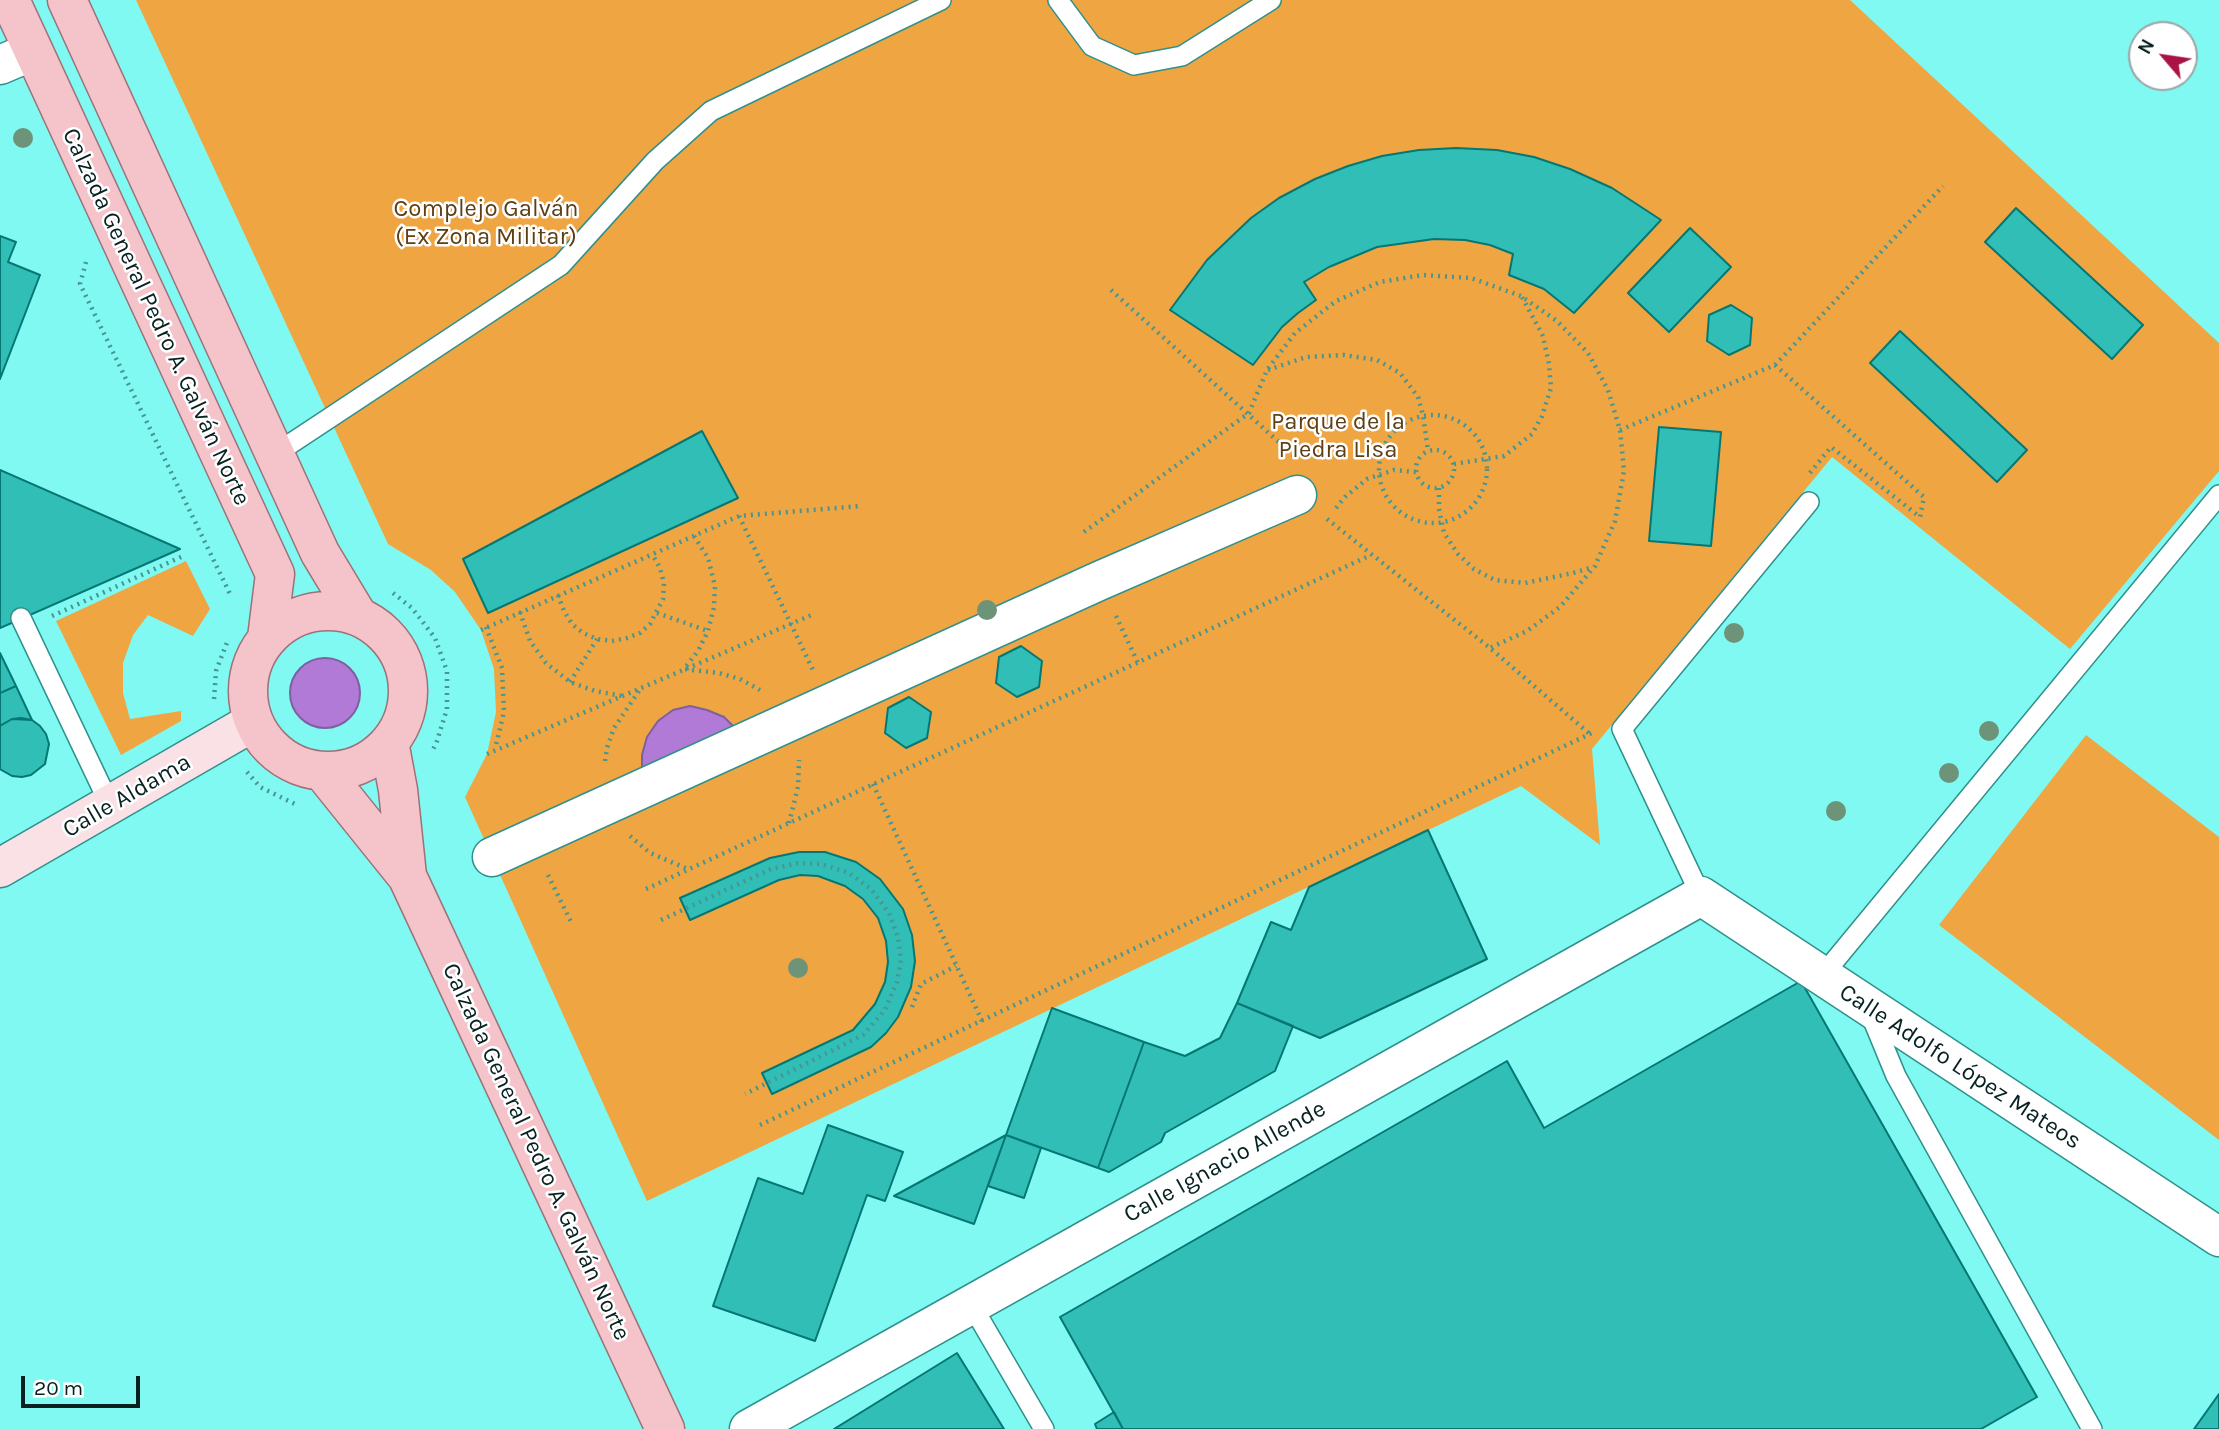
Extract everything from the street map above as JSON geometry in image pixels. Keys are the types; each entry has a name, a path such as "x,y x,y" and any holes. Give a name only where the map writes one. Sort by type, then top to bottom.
{"main road":[{"name":"Calzada General Pedro A. Galván Norte","path":"10,0 16,58 275,574 249,636 255,657 248,679 248,701 238,731 265,742 281,757 301,768 323,772 347,770 369,761 390,747 401,724 408,699 406,673 397,649 380,629 358,616 334,610 309,612 249,636"},
{"name":"Calzada General Pedro A. Galván Norte","path":"67,0 320,553 358,616"},
{"name":"Calzada General Pedro A. Galván Norte","path":"390,747 398,789 407,876"},
{"name":"Calzada General Pedro A. Galván Norte","path":"323,772 407,876 665,1429"}],"street":[{"path":"492,857 1297,495"},
{"name":"Calle Aldama","path":"0,868 238,731"},
{"name":"Calle Adolfo López Mateos","path":"1701,897 2219,1237"},
{"name":"Calle Ignacio Allende","path":"749,1429 1701,897"}],"lane":[{"path":"275,454 561,265 655,161 711,111 941,0"},
{"path":"1058,0 1092,46 1134,65 1182,57 1271,0"},
{"path":"1822,976 2219,495"},
{"path":"1701,897 1622,729 1809,502"},
{"path":"24,623 110,805"},
{"path":"1867,1006 1896,1076 2092,1429"},
{"path":"971,1304 1044,1429"}],"path":[{"path":"1620,430 1775,365 1942,186"},
{"path":"89,253 80,284 236,605"},
{"path":"1084,532 1249,413 1268,370 1296,333 1336,301 1380,282 1423,275 1471,278 1521,296 1558,321 1588,353 1608,390 1620,430 1623,471 1615,521 1595,566 1560,607 1527,631 1490,648"},
{"path":"1111,290 1293,455 1297,495 1490,648 1590,735"},
{"path":"1454,464 1504,456 1532,434 1542,416 1551,388 1549,364 1543,336 1521,296"},
{"path":"1268,370 1306,357 1344,355 1377,360 1400,373 1418,397 1428,451"},
{"path":"1423,415 1441,415 1457,420 1471,430 1481,443 1486,459 1487,478 1480,496 1468,510 1452,520 1433,523 1415,520 1399,511 1387,497 1380,475 1382,454 1394,432 1408,421 1423,415"},
{"path":"1435,449 1447,453 1454,464 1450,483 1439,488 1426,486 1417,478 1418,460 1428,451 1435,449"},
{"path":"1328,519 1345,496 1367,479 1394,470 1416,472"},
{"path":"1439,488 1439,509 1444,533 1458,554 1474,569 1495,580 1525,583 1595,566"},
{"path":"495,750 504,712 502,668 484,628 739,516 861,506"},
{"path":"739,516 830,705"},
{"path":"684,669 698,651 708,631 715,607 715,586 708,558 694,536"},
{"path":"558,596 572,624 583,633 612,641 640,633 657,613 663,599 664,583 652,554"},
{"path":"646,889 1371,555"},
{"path":"24,623 183,556"},
{"path":"1099,582 1138,663"},
{"path":"520,612 530,641 546,663 570,682 595,691 622,696"},
{"path":"657,613 708,631"},
{"path":"487,754 814,614"},
{"path":"249,636 226,643 216,671 214,700 238,731 234,759 260,787 293,804 304,806"},
{"path":"570,682 597,639"},
{"path":"760,1125 1590,735 1604,735 1622,729"},
{"path":"873,784 982,1021"},
{"path":"530,840 572,924"},
{"path":"661,920 771,869 798,863 821,864 849,873 870,889 889,913 898,937 901,960 898,982 886,1010 863,1035 745,1094"},
{"path":"912,1007 921,984 956,966"}],"green space":[{"name":"Parque de la Piedra Lisa","path":"136,0 1850,0 2219,343 2219,471 2070,649 1832,457 1592,749 1600,845 1521,786 647,1201 465,797 487,754 496,712 494,669 481,630 455,592 431,570 388,544"},
{"path":"186,561 210,609 193,636 148,615 133,635 123,663 123,693 130,719 181,711 181,721 121,755 56,621"},
{"path":"2086,735 2219,837 2219,1140 1939,925"}],"shaded area":[{"path":"325,658 350,668 360,693 350,718 325,728 300,718 290,693 300,668"},
{"path":"690,706 724,717 736,729 642,770 642,755 647,737 658,721 673,710"}],"building":[{"path":"1456,148 1497,150 1534,157 1570,169 1612,188 1661,220 1574,313 1544,289 1509,275 1513,254 1490,245 1465,240 1434,239 1377,247 1329,267 1304,282 1316,300 1282,327 1253,365 1170,310 1207,260 1251,218 1279,198 1315,179 1382,156"},
{"path":"2016,208 2143,325 2112,359 1985,242"},
{"path":"1690,228 1731,267 1669,332 1628,293"},
{"path":"0,236 16,242 8,262 40,275 0,379"},
{"path":"1731,305 1752,318 1750,345 1729,355 1707,341 1709,315"},
{"path":"1900,331 2027,450 1997,482 1870,363"},
{"path":"1659,427 1721,432 1711,546 1649,541"},
{"path":"702,431 738,498 488,613 463,559"},
{"path":"0,470 180,549 0,628"},
{"path":"1021,646 1042,661 1039,687 1017,697 996,683 999,657"},
{"path":"0,653 16,686 0,693"},
{"path":"16,686 32,720 12,719 0,726 0,693"},
{"path":"909,697 931,712 927,738 906,748 885,733 888,708"},
{"path":"12,719 32,720 40,726 49,744 45,764 31,775 22,777 12,776 0,769 0,726"},
{"path":"1428,830 1487,959 1320,1038 1237,1003 1271,922 1291,930 1309,887"},
{"path":"799,852 825,852 856,862 880,879 903,909 912,935 915,961 911,987 898,1017 871,1047 772,1094 762,1073 853,1030 875,1004 885,982 888,962 886,941 878,918 863,899 845,886 818,876 800,875 779,880 690,920 680,898 770,858"},
{"path":"1801,981 2037,1397 1981,1429 1123,1429 1060,1317 1507,1061 1544,1128"},
{"path":"1237,1003 1293,1026 1275,1071 1165,1133 1161,1142 1109,1172 1098,1168 1144,1042 1185,1056 1220,1038"},
{"path":"1052,1008 1144,1042 1098,1168 1006,1135"},
{"path":"828,1125 903,1152 885,1201 867,1195 815,1341 713,1306 758,1178 803,1194"},
{"path":"1006,1135 974,1224 894,1196"},
{"path":"1006,1135 1041,1148 1024,1198 988,1186"},
{"path":"957,1353 1004,1429 834,1429"},
{"path":"2219,1394 2219,1429 2194,1429"},
{"path":"1114,1412 1123,1429 1097,1429 1095,1424"}],"park label":[{"name":"Complejo Galván (Ex Zona Militar)","path":"486,223"}]}
